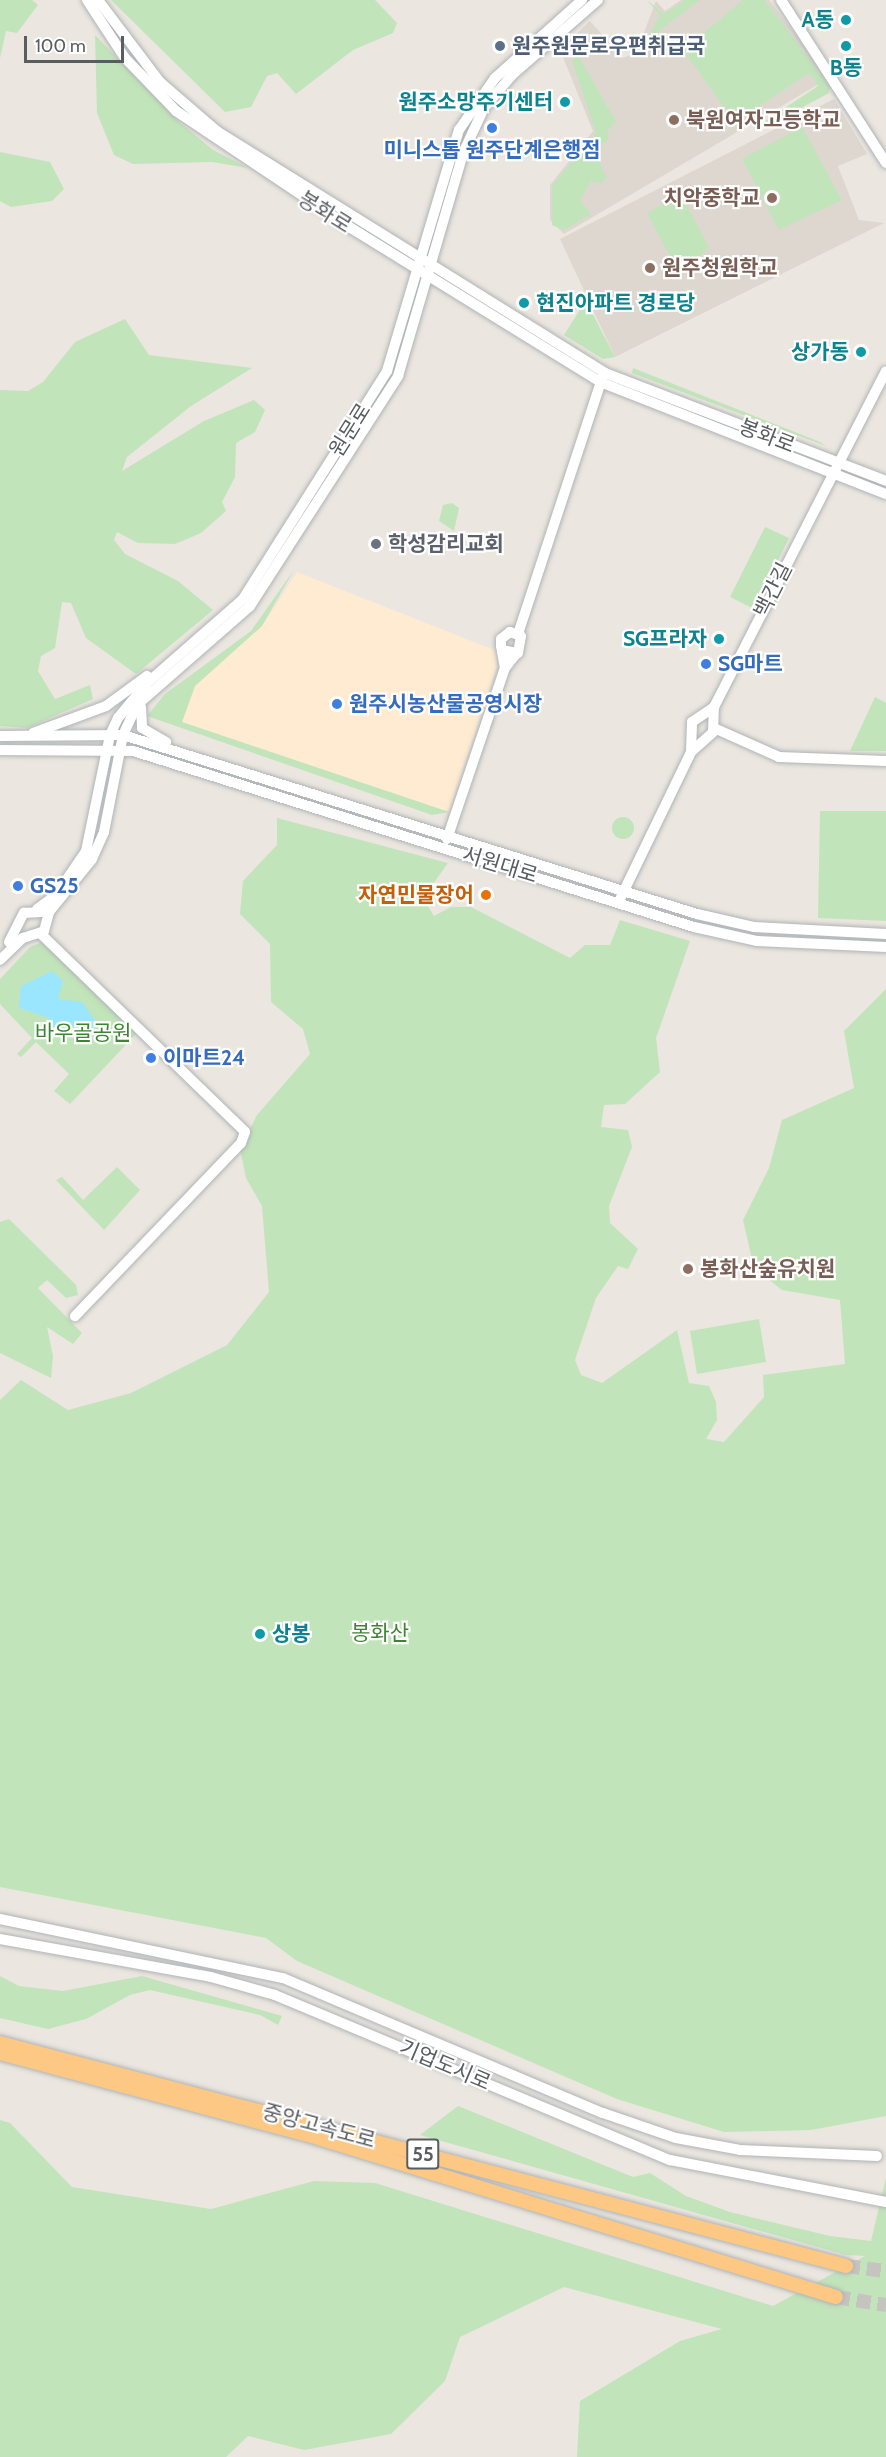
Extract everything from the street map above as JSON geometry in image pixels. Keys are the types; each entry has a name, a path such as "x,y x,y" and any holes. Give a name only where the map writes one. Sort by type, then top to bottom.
{"highway":[{"name":"중앙고속도로","path":"0,2043 846,2266"},
{"name":"중앙고속도로","path":"0,2054 312,2136 836,2297"}],"street":[{"name":"봉화로","path":"87,0 126,58 176,111 240,159 423,264"},
{"name":"봉화로","path":"98,0 133,52 187,108 245,151 603,377 886,481"},
{"name":"원문로","path":"110,735 133,696 225,618 281,551 390,365 423,264 459,130 480,105 582,0"},
{"name":"원문로","path":"480,105 598,0"},
{"path":"781,0 886,163"},
{"name":"원문로","path":"0,960 42,930 53,908 99,844 123,735 137,705 232,626 398,376 428,275 423,264"},
{"name":"봉화로","path":"428,275 603,377 832,474 886,494"},
{"path":"837,463 886,371"},
{"path":"505,668 501,639 515,630 603,377"},
{"name":"백간길","path":"714,707 837,463"},
{"path":"22,737 106,706 225,618"},
{"path":"505,668 523,647 515,630"},
{"path":"502,650 515,655"},
{"name":"서원대로","path":"449,833 505,668"},
{"path":"152,693 140,709 142,728 186,752"},
{"path":"714,707 692,722 707,731 779,757 886,761"},
{"path":"619,901 691,752 707,731 714,707"},
{"path":"700,716 707,731"},
{"path":"0,736 110,735 86,851 56,895 37,909 24,913 21,925 0,951"},
{"name":"서원대로","path":"110,735 123,735 186,752 449,833 623,890 754,927 886,934"},
{"path":"0,750 120,749"},
{"name":"서원대로","path":"120,749 757,941 886,947"},
{"path":"443,848 449,833"},
{"path":"37,909 42,930"},
{"path":"21,925 42,930 245,1132 241,1143 75,1316"},
{"name":"기업도시로","path":"0,1919 283,1978 603,2113 676,2138 740,2150 877,2156"},
{"name":"기업도시로","path":"0,1939 211,1977 275,1995 670,2160 886,2202"}],"shaded area":[{"name":"북원여자고등학교","path":"681,0 769,0 829,78 564,234 550,220 550,185 593,131 560,50 590,21 623,58 636,53 656,1 665,11"},
{"path":"834,99 867,154 838,166 859,220 884,223 615,357 560,239"},
{"name":"원주시농산물공영시장","path":"297,572 497,651 497,666 449,812 182,722 195,686 262,626"}],"green space":[{"path":"0,0 32,0 38,5 17,33 6,31 0,58"},
{"path":"111,0 375,0 397,23 393,33 353,50 296,94 277,73 267,76 251,107 225,112"},
{"path":"647,0 664,14 685,0 700,0 661,29 650,47 646,42 660,15"},
{"path":"743,0 765,0 830,87 829,93 764,128 756,127 818,86 809,73 745,116 731,117 683,50"},
{"path":"95,35 177,120 213,150 248,168 212,162 133,164 114,155 97,113"},
{"path":"578,55 616,122 607,131 609,139 594,150 606,177 602,183 591,181 580,200 591,214 564,230 552,225 552,185 596,133 572,61"},
{"path":"802,127 842,200 779,230 742,159"},
{"path":"0,152 50,162 64,189 52,201 11,207 0,201"},
{"path":"681,195 709,247 680,275 647,213"},
{"path":"586,300 615,357 603,359 564,335"},
{"path":"125,319 149,355 252,368 191,406 127,457 122,471 204,421 254,400 265,410 255,432 236,443 235,477 222,502 226,511 201,533 175,544 138,543 117,532 114,540 125,554 178,581 213,610 136,674 86,638 71,603 62,602 55,648 41,656 38,671 55,699 90,685 93,699 27,728 0,726 0,390 28,391 43,382 75,342"},
{"path":"633,368 820,442 826,446 632,373"},
{"path":"452,503 459,508 454,531 439,521 443,505"},
{"path":"765,527 789,538 754,609 730,597"},
{"path":"294,570 262,626 195,686 182,722 449,812 432,815 147,716 165,694 251,631"},
{"path":"875,697 886,703 886,751 850,751"},
{"path":"820,811 886,811 886,921 818,918"},
{"path":"619,817 627,817 634,824 634,832 627,839 619,839 612,832 612,824"},
{"name":"봉화산","path":"277,818 448,863 423,898 434,916 451,907 471,907 570,958 585,945 610,945 620,920 690,941 656,1038 660,1072 625,1104 604,1105 601,1127 628,1130 632,1147 609,1206 610,1223 638,1249 628,1269 618,1266 596,1298 575,1360 581,1375 602,1383 677,1330 689,1383 709,1386 716,1402 717,1420 706,1439 724,1442 764,1397 763,1375 845,1364 840,1300 782,1290 754,1268 743,1220 769,1168 782,1120 854,1088 844,1031 886,989 886,2116 811,2130 724,2132 617,2099 297,1961 266,1938 0,1887 0,1400 21,1380 68,1410 131,1393 227,1345 269,1292 262,1206 246,1178 240,1149 257,1115 310,1054 303,1029 271,1002 270,944 240,914 243,881 277,845"},
{"name":"바우골공원","path":"42,942 137,1033 70,1104 54,1091 69,1074 36,1042 21,1057 17,1054 32,1038 0,1004 0,979 30,947"},
{"path":"117,1167 140,1190 104,1230 56,1180 62,1177 83,1200"},
{"path":"9,1219 76,1285 78,1295 66,1298 47,1280 38,1288 82,1333 73,1344 47,1327 53,1356 51,1378 0,1353 0,1222"},
{"path":"759,1319 766,1362 697,1374 690,1331"},
{"path":"0,1976 19,1986 63,1991 142,1976 282,2016 278,2025 260,2015 150,1990 130,1995 86,2019 48,2029 0,2018"},
{"path":"458,2106 633,2177 650,2173 686,2196 730,2212 830,2236 871,2241 886,2178 886,2457 577,2457 580,2401 680,2341 722,2329 564,2287 460,2337 445,2381 391,2434 304,2450 248,2436 226,2457 0,2457 0,2120 10,2123 72,2187 211,2209 314,2181 375,2183 773,2306 865,2256 846,2255 420,2135"}],"water":[{"path":"52,971 63,981 58,999 82,1002 94,1019 95,1036 54,1031 49,1018 19,1008 21,986"}],"tunnel":[{"path":"846,2266 886,2271"},
{"path":"836,2297 886,2305"}],"place":[{"name":"A동","path":"846,20"},
{"name":"원주원문로우편취급국","path":"500,46"},
{"name":"B동","path":"846,46"},
{"name":"원주소망주기센터","path":"565,102"},
{"name":"북원여자고등학교","path":"674,120"},
{"name":"미니스톱 원주단계은행점","path":"492,128"},
{"name":"치악중학교","path":"772,198"},
{"name":"원주청원학교","path":"650,268"},
{"name":"현진아파트 경로당","path":"524,303"},
{"name":"상가동","path":"861,352"},
{"name":"학성감리교회","path":"376,544"},
{"name":"SG프라자","path":"719,639"},
{"name":"SG마트","path":"706,664"},
{"name":"원주시농산물공영시장","path":"337,704"},
{"name":"GS25","path":"18,886"},
{"name":"자연민물장어","path":"486,895"},
{"name":"이마트24","path":"151,1058"},
{"name":"봉화산숲유치원","path":"688,1269"},
{"name":"상봉","path":"260,1634"}]}
